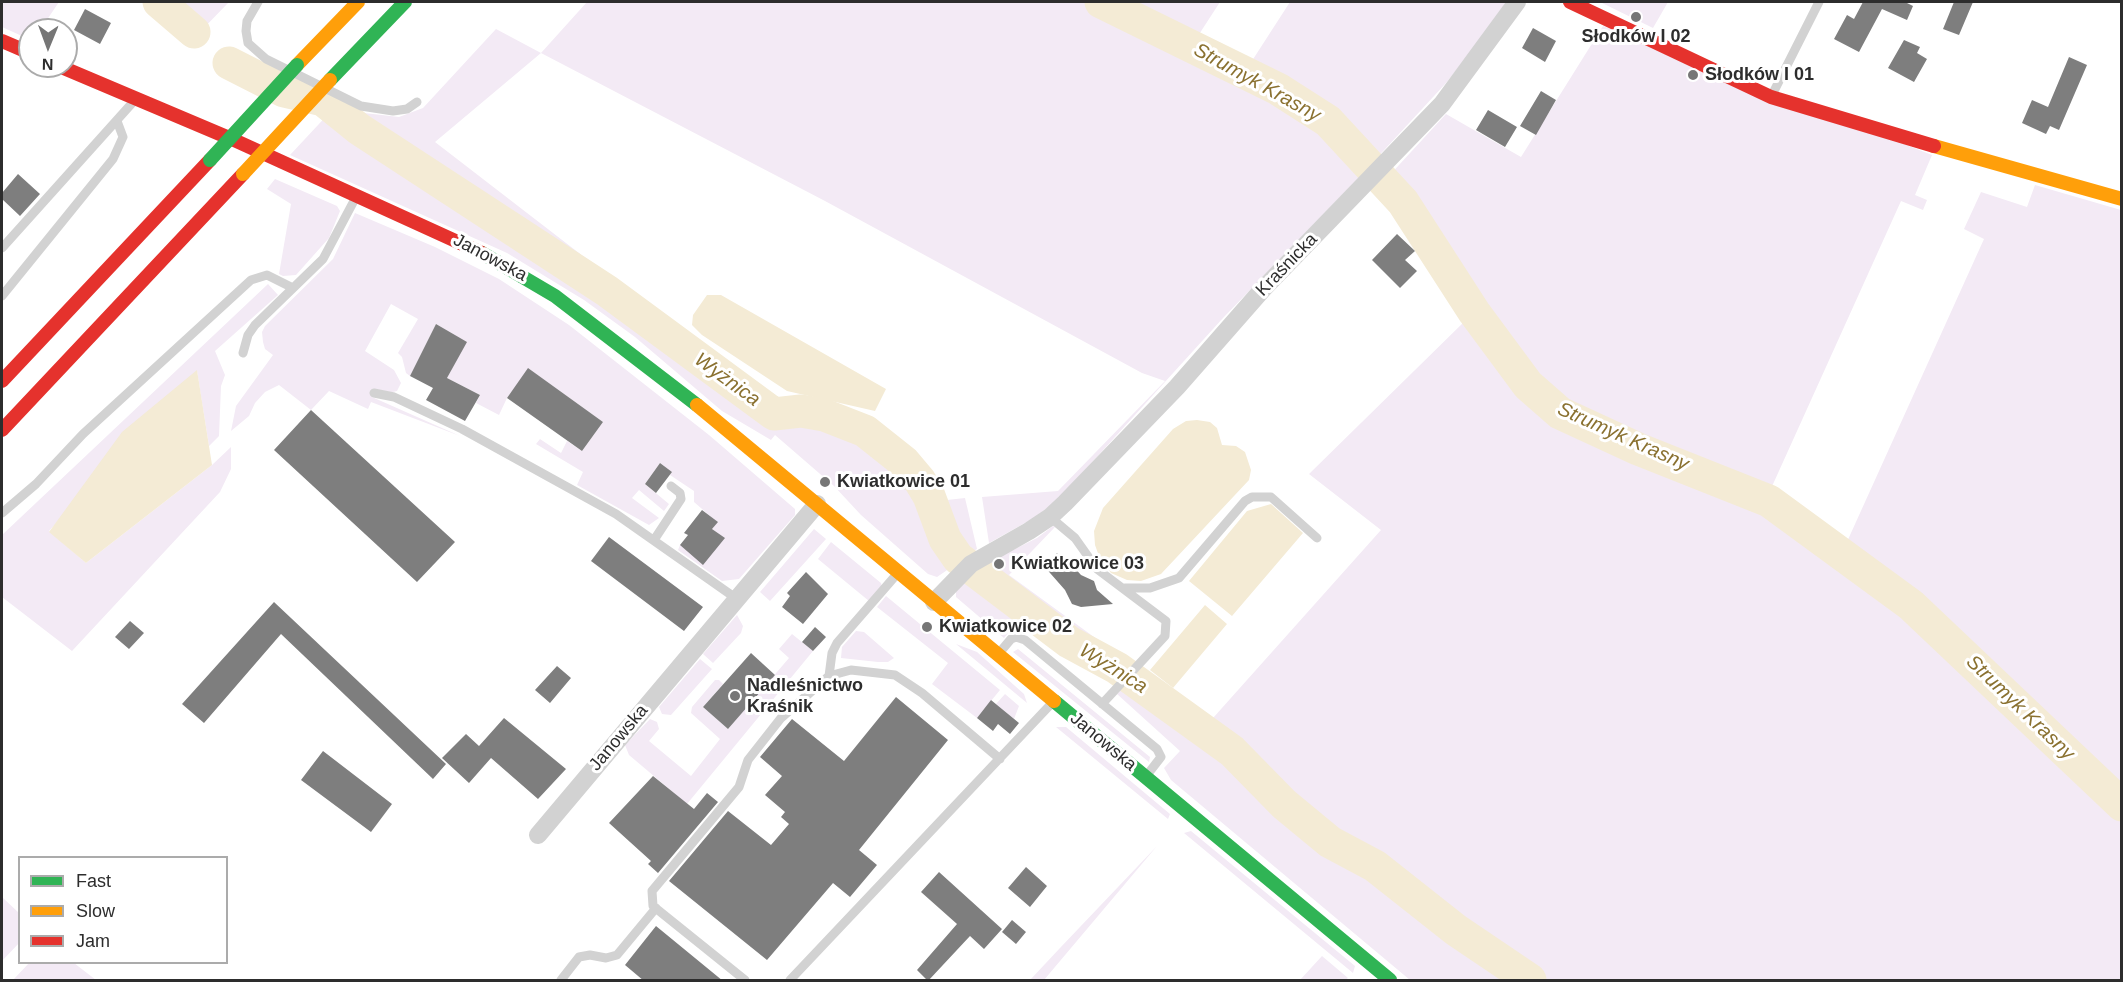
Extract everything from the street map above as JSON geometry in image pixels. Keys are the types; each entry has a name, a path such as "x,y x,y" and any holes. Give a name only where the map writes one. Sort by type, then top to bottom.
{"main road":[{"path":"2,381 358,2"},
{"path":"2,430 405,2"},
{"path":"1570,2 1771,97 1857,125 2121,200"},
{"path":"2,41 18,48"},
{"name":"Janowska","path":"78,74 357,195 489,256 555,296 644,362 1390,981"}],"street":[{"name":"Kraśnicka","path":"934,602 959,574 983,555 1050,517 1177,387 1263,289 1442,104 1517,2"},
{"name":"Janowska","path":"538,835 817,504"}],"lane":[{"path":"258,2 250,14 246,32 248,43 266,59 361,106 393,111 407,109 417,102"},
{"path":"1771,97 1819,2"},
{"path":"2,248 117,121 134,98"},
{"path":"2,296 113,159 123,136 117,121"},
{"path":"243,353 248,335 255,325 323,259 357,195"},
{"path":"2,513 36,484 83,434 251,280 267,275 293,288"},
{"path":"374,393 394,397 462,429 616,514 737,599"},
{"path":"654,540 681,499 680,493 670,486"},
{"path":"1122,588 1150,588 1179,578 1245,501 1252,497 1271,497 1317,538"},
{"path":"1050,517 1075,538 1098,569 1154,609 1166,621 1165,636 1102,704"},
{"path":"829,676 832,653 837,643 899,572"},
{"path":"998,655 1011,639 1020,638 1102,704 1159,752 1161,757 1145,777"},
{"path":"745,981 653,906 652,891 739,787 748,760 792,707 829,676 851,670 895,675 922,693 1000,759"},
{"path":"790,981 1054,701"},
{"path":"561,981 579,957 590,955 606,958 617,955 656,908"}],"shaded area":[{"path":"2,2 59,2 48,18 18,18 18,34 2,27"},
{"path":"163,2 229,2 199,33"},
{"path":"587,2 1094,2 1277,92 1326,123 1368,168 1223,318 1056,502 1032,519 989,543 982,497 1058,491 1165,381 1142,373 825,201 541,53"},
{"path":"1118,2 1220,2 1196,39"},
{"path":"1290,2 1506,2 1482,38 1446,83 1374,161 1331,117 1248,67"},
{"path":"1600,2 1668,2 1653,28"},
{"path":"1603,26 1932,155 1915,195 1927,200 1923,210 1901,201 1769,493 1563,406 1534,378 1483,304 1478,309 1405,199 1387,178 1446,114 1521,157"},
{"path":"496,29 541,53 435,142 767,398 814,406 777,410 606,286 342,109 346,106 364,113 399,117 423,108"},
{"path":"332,110 359,133 606,293 775,417 801,413 824,417 864,433 903,464 918,482 944,541 959,562 937,577 928,574 861,515 834,486 775,435 771,440 722,411 635,337 584,300 507,253 290,155"},
{"path":"275,179 337,206 340,211 329,238 296,275 279,274 291,204 267,189"},
{"path":"2035,185 2121,210 2121,797 1915,598 1846,544 1984,239 1964,229 1981,192 2027,207"},
{"path":"355,213 435,247 499,279 569,325 709,435 795,509 795,515 739,579 722,581 678,550 680,545 724,538 712,529 717,522 694,502 694,491 670,475 671,472 660,463 645,484 669,504 664,511 639,490 632,498 659,518 649,525 577,485 583,472 536,444 540,439 561,453 567,441 582,451 603,422 529,369 507,398 499,415 476,403 480,395 447,378 466,342 436,324 410,376 406,373 402,357 398,353 418,319 391,304 365,351 394,370 401,383 397,391 372,397 460,436 371,402 368,409 329,391 311,410 279,385 265,392 255,403 249,416 231,431 236,406 273,355 265,349 263,342 262,332 265,326 333,259"},
{"path":"268,284 278,295 215,351 225,375 221,386 219,436 209,446 197,371 49,531 86,563 212,465 231,447 231,469 220,492 72,651 2,597 2,535"},
{"path":"707,295 721,295 886,389 875,411 787,391 702,335 692,325 693,315"},
{"path":"1467,319 1521,389 1544,414 1572,429 1759,506 1892,602 2121,821 2121,980 1539,980 1456,925 1383,867 1324,831 1287,803 1234,750 1205,727 1381,530 1309,474"},
{"path":"197,370 212,465 86,563 49,532 122,432"},
{"path":"1186,421 1210,422 1217,428 1222,445 1236,446 1245,452 1251,470 1249,480 1161,574 1141,581 1127,580 1111,573 1099,556 1095,545 1094,531 1103,508 1173,429"},
{"path":"965,498 977,549 964,557 948,533 938,501"},
{"path":"1271,504 1303,533 1232,616 1189,581 1247,511"},
{"path":"1053,526 1055,527 1009,575 1131,664 1125,670 1069,640 977,568 1037,538"},
{"path":"814,529 826,539 770,601 760,592"},
{"path":"831,542 881,583 882,587 869,601 818,559"},
{"path":"973,572 1067,643 1122,674 1116,681 1065,656 1018,621 1004,638 956,597 956,589"},
{"path":"886,596 1000,690 977,718 932,684 948,663 877,607"},
{"path":"1205,605 1227,624 1173,688 1150,670"},
{"path":"737,615 743,626 741,633 713,663 703,654"},
{"path":"856,631 864,632 894,658 888,662 878,662 841,658 842,647"},
{"path":"792,634 813,651 687,804 629,755 625,745 650,719 657,722 659,729 649,741 691,776 720,739 691,713 692,707 715,680 719,680 723,684 703,707 728,729 789,658 779,649"},
{"path":"956,644 977,652 1024,694 1027,703"},
{"path":"1018,649 1150,757 1149,762 1013,652"},
{"path":"700,659 712,669 671,715 662,714 659,707"},
{"path":"1130,681 1231,755 1279,807 1326,845 1372,869 1455,935 1523,980 1410,980 1171,780 1164,768 1180,751 1117,694"},
{"path":"1005,694 1019,706 1014,719 996,704"},
{"path":"1056,727 1066,727 1170,814 1168,819"},
{"path":"1191,831 1355,966 1353,973 1184,833"},
{"path":"1157,846 1044,980 1030,980 1060,948"},
{"path":"2,897 18,912 18,944 2,961"},
{"path":"1322,956 1348,978 1345,980 1300,980"},
{"path":"28,964 75,964 96,980 13,980"}],"building":[{"path":"1863,2 1905,2 1913,6 1907,20 1882,9 1859,52 1834,39 1847,15 1854,19"},
{"path":"1954,2 1973,2 1959,35 1943,29"},
{"path":"85,9 111,23 100,44 78,32 78,22"},
{"path":"1533,28 1556,41 1545,62 1522,48"},
{"path":"1904,40 1920,47 1917,53 1927,59 1914,82 1888,68"},
{"path":"2069,57 2087,65 2059,130 2050,126 2046,134 2022,123 2032,100 2048,107"},
{"path":"1541,91 1556,100 1536,135 1520,126"},
{"path":"1488,110 1517,127 1505,147 1476,130"},
{"path":"18,174 40,194 20,216 2,199 2,193"},
{"path":"1397,234 1415,251 1405,260 1417,271 1400,288 1372,260"},
{"path":"436,324 467,342 447,378 480,395 465,421 426,400 433,388 410,376"},
{"path":"528,368 603,422 582,451 507,398"},
{"path":"311,410 455,542 417,582 274,450"},
{"path":"660,463 672,472 656,493 645,484"},
{"path":"702,510 718,522 712,529 725,538 703,565 680,545 688,535 684,533"},
{"path":"609,537 703,607 684,631 591,561"},
{"path":"1057,553 1069,568 1072,565 1081,575 1094,581 1097,590 1113,604 1081,607 1072,604 1065,590 1043,565"},
{"path":"806,572 828,594 803,624 782,607 790,596 787,593"},
{"path":"274,602 446,764 433,779 281,634 204,723 182,704"},
{"path":"130,621 144,633 129,649 115,637"},
{"path":"815,627 826,637 813,651 802,642"},
{"name":"Nadleśnictwo Kraśnik","path":"751,653 775,675 728,729 703,707"},
{"path":"557,666 571,678 550,703 535,690"},
{"path":"896,697 948,740 859,850 877,865 850,897 833,883 767,960 669,881 728,811 771,845 789,824 781,817 785,812 765,795 782,776 760,757 792,719 844,761"},
{"path":"991,700 1019,723 1010,734 998,724 993,731 977,718"},
{"path":"504,718 566,769 538,799 491,758 469,783 442,758 466,734 479,746"},
{"path":"323,751 392,804 371,832 301,780"},
{"path":"653,776 694,809 707,793 718,802 658,873 648,864 651,861 609,823"},
{"path":"1026,867 1047,886 1030,907 1008,888"},
{"path":"939,872 1002,929 984,949 970,936 928,981 917,970 957,924 921,892"},
{"path":"1012,920 1026,932 1016,944 1002,932"},
{"path":"656,926 723,981 644,981 625,965"}],"waterway":[{"name":"Wyżnica","path":"159,2 194,32"},
{"name":"Strumyk Krasny","path":"1101,2 1278,89 1328,121 1403,202 1474,312 1528,385 1560,413 1638,449 1769,501 1911,605 2122,805"},
{"name":"Wyżnica","path":"229,63 284,91 323,100 359,129 607,291 774,414 801,411 824,415 865,431 904,462 920,481 929,496 945,539 958,558 1069,642 1117,668 1232,751 1284,804 1330,842 1375,866 1456,930 1530,980"}],"traffic: fast":[{"path":"330,80 405,2"},
{"path":"210,160 297,65"},
{"path":"482,253 555,296 697,405"},
{"path":"1054,701 1390,980"}],"traffic: slow":[{"path":"297,65 358,2"},
{"path":"243,174 330,80"},
{"path":"1934,146 2122,199"},
{"path":"697,405 1054,701"}],"traffic: jam":[{"path":"1570,2 1771,97 1934,146"},
{"path":"2,41 18,48"},
{"path":"78,74 234,140 482,253"},
{"path":"2,381 210,160"},
{"path":"2,430 243,174"}],"place":[{"name":"Słodków I 02","path":"1636,17"},
{"name":"Słodków I 01","path":"1693,75"},
{"name":"Kwiatkowice 01","path":"825,482"},
{"name":"Kwiatkowice 03","path":"999,564"},
{"name":"Kwiatkowice 02","path":"927,627"},
{"name":"Nadleśnictwo Kraśnik","path":"735,696"}]}
